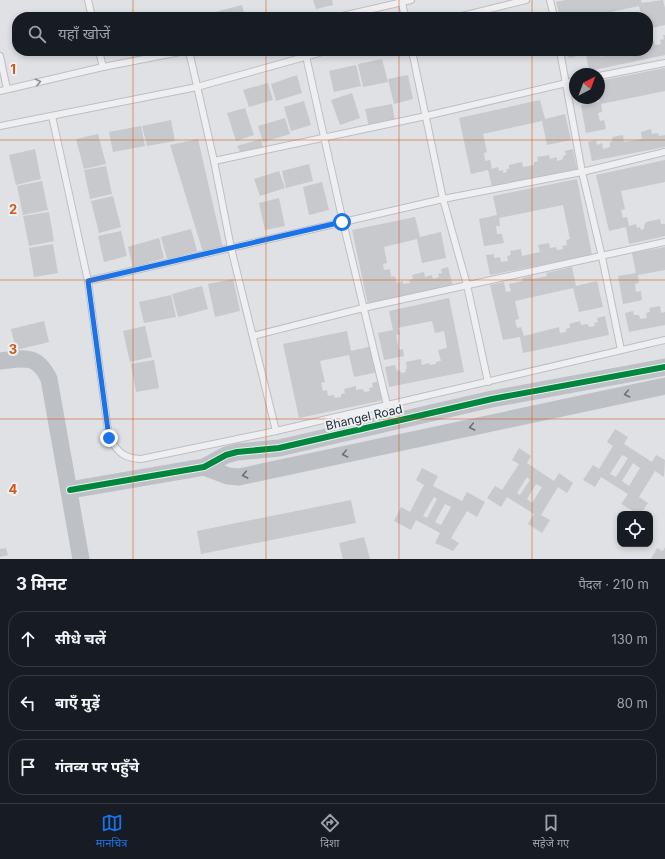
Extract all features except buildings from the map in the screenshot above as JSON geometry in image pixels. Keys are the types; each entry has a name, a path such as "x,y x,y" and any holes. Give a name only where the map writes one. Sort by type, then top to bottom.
{"street":[{"path":"0,361 18,359 32,360 40,364 45,370 49,379 70,490 81,559"},
{"name":"Bhangel Road","path":"70,490 204,467 236,452 279,448 492,399 665,367"},
{"path":"204,467 228,476 239,477 665,386"},
{"path":"492,399 496,422"},
{"path":"279,448 283,467"}],"lane":[{"path":"88,0 91,12"},
{"path":"361,12 411,0"},
{"path":"478,12 526,0"},
{"path":"550,0 553,12"},
{"path":"402,3 404,12"},
{"path":"0,56 7,89"},
{"path":"100,56 103,67"},
{"path":"0,90 160,56"},
{"path":"190,56 214,161 231,248 276,431"},
{"path":"0,126 197,87 306,56 342,222 387,405"},
{"path":"413,56 443,199 467,285 488,382"},
{"path":"561,56 582,172 602,257 621,350"},
{"path":"605,75 665,63"},
{"path":"214,161 426,116 569,82"},
{"path":"52,116 88,281 109,438 118,452 129,458 141,459 276,431 665,340"},
{"path":"88,281 443,199 582,172 665,152"},
{"path":"253,336 363,308 602,257 665,242"}],"cycle path":[{"path":"70,490 204,467 226,455 237,452 279,448 492,399 665,367"}],"route":[{"path":"109,438 88,281 342,222"}]}
